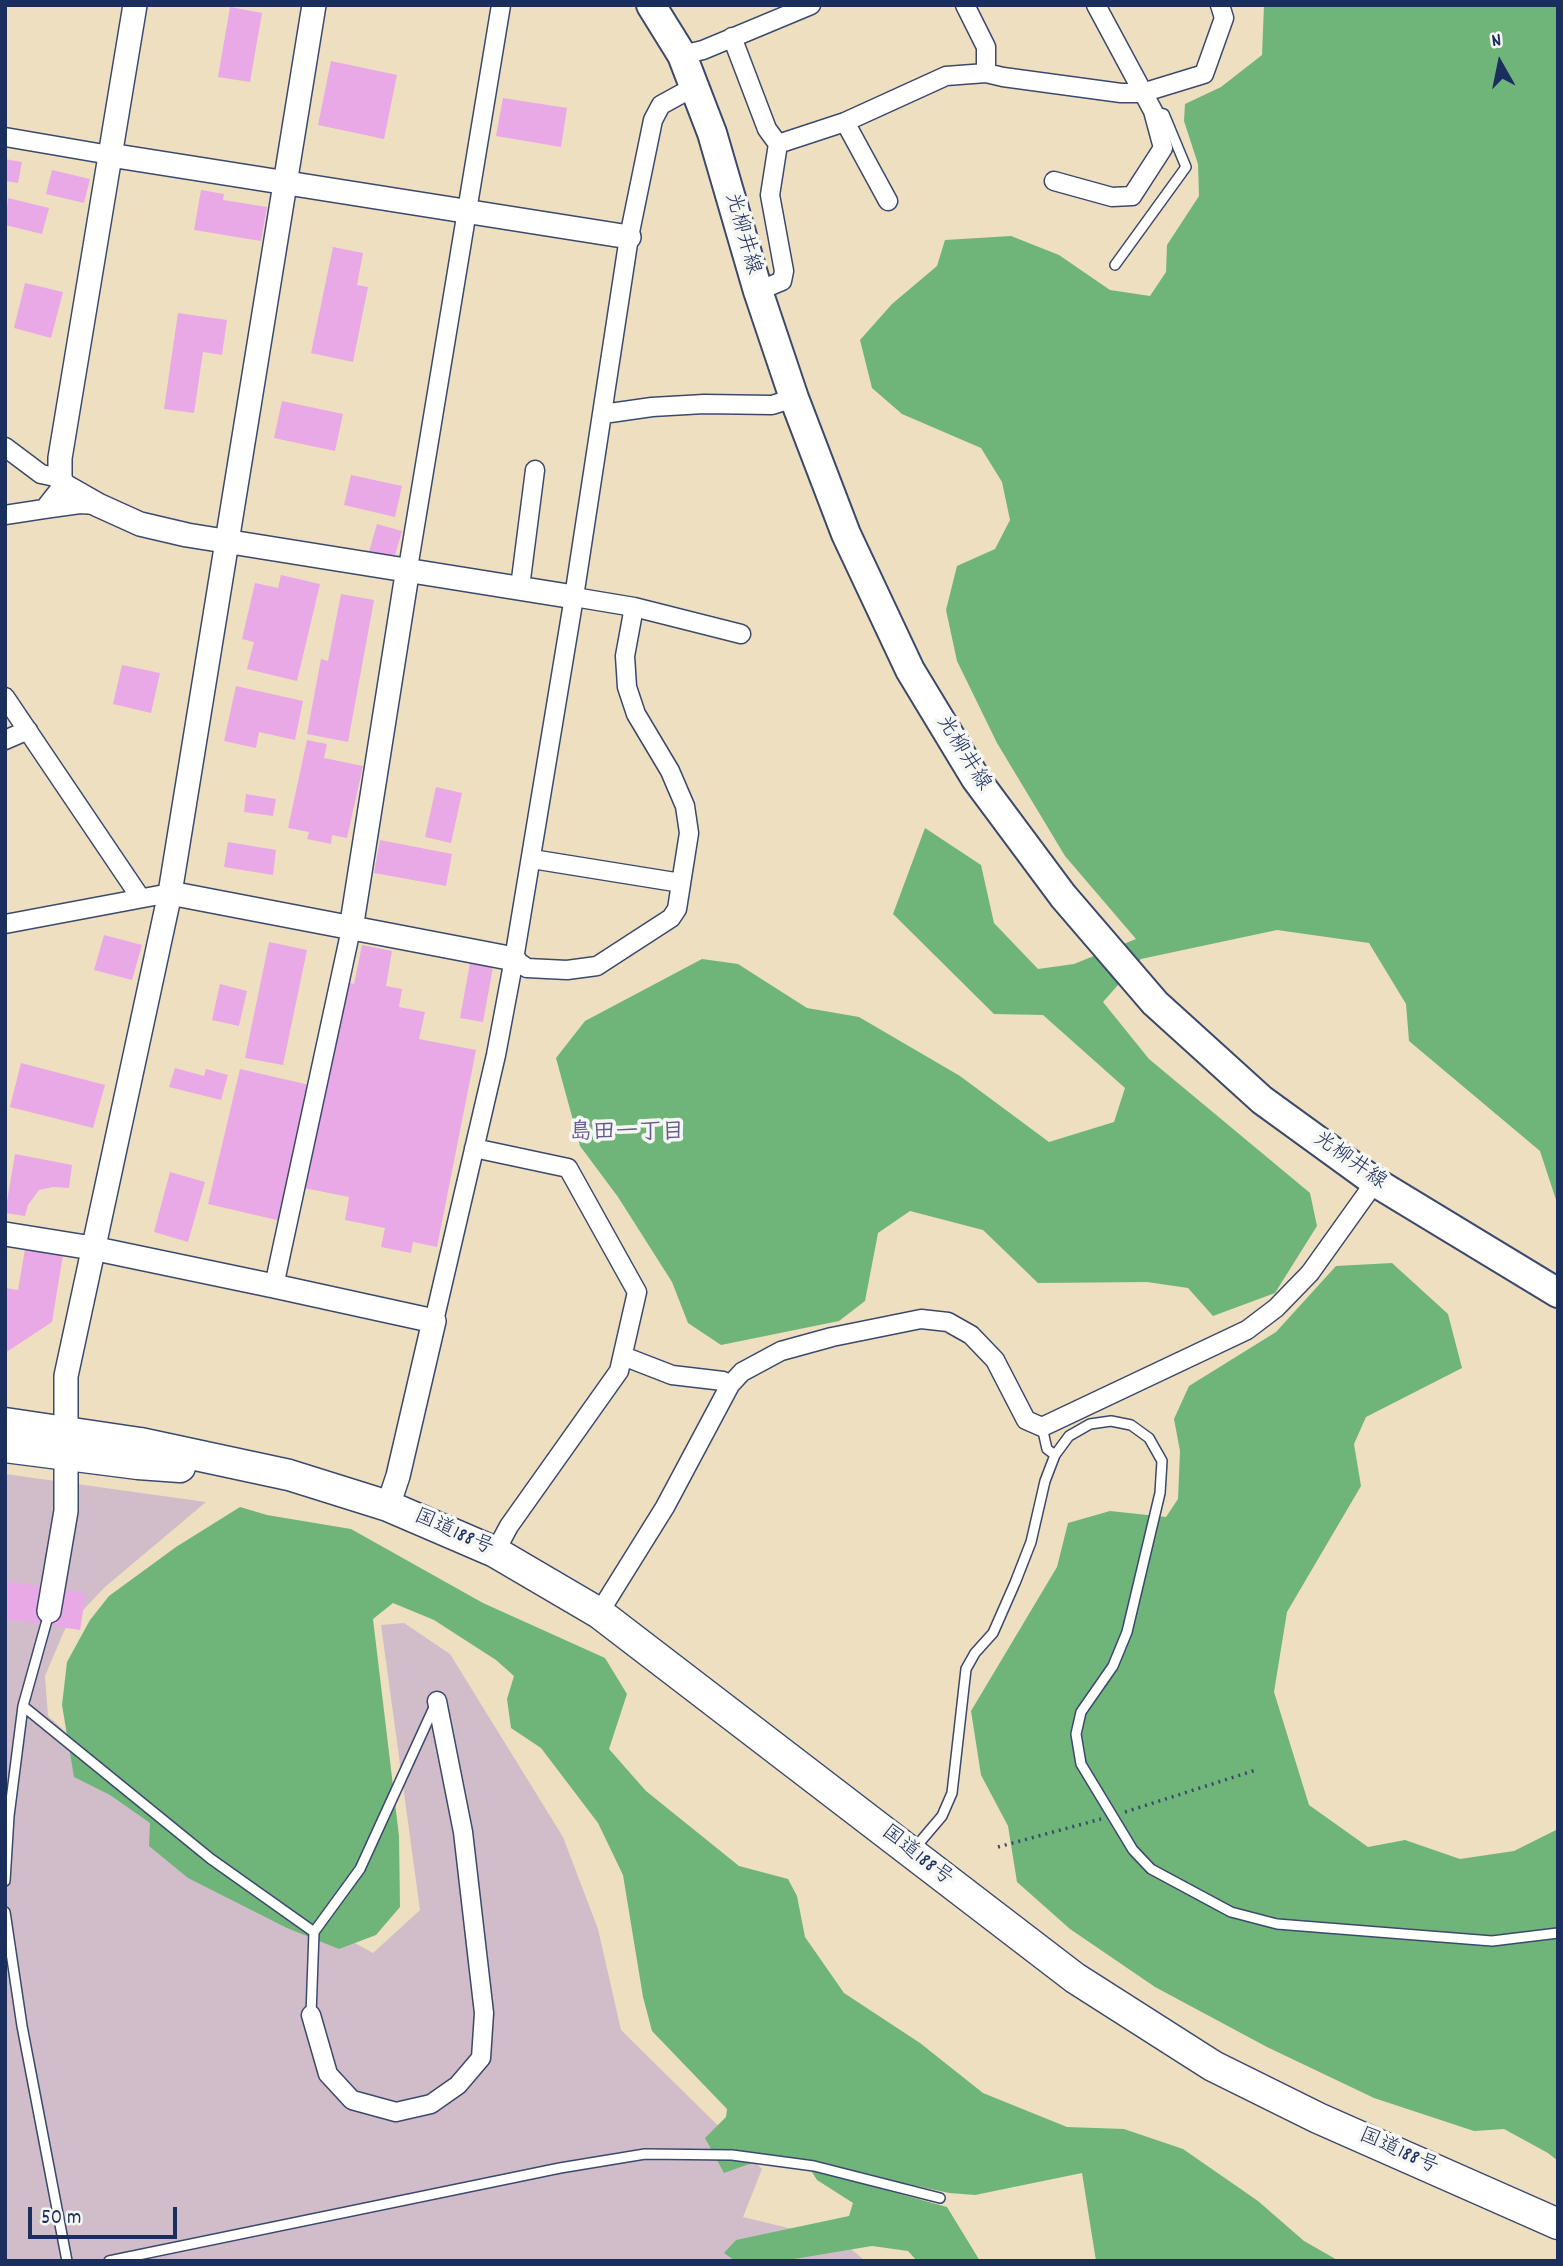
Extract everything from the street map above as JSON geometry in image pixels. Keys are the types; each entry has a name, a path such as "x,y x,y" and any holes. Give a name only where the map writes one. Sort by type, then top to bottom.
{"highway":[{"name":"国道188号","path":"5,1423 138,1464 289,1475 388,1506 495,1552 599,1613 1075,1978 1213,2066 1318,2118 1558,2224"},
{"name":"国道188号","path":"5,1447 66,1444"}],"main road":[{"name":"光柳井線","path":"655,7 682,55 712,133 758,291 794,398 846,534 911,670 976,779 1063,896 1155,1003 1262,1100 1375,1182 1558,1293"}],"street":[{"path":"44,509 61,482 60,458 135,5"},
{"path":"49,1611 66,1511 66,1376 170,893 314,5"},
{"path":"274,1286 351,929 500,5"},
{"path":"682,55 703,50 811,5"},
{"path":"965,5 986,47 986,72"},
{"path":"1054,181 1112,197 1132,196 1164,148 1153,111 1096,5"},
{"path":"778,144 845,122 946,76 986,72 1003,77 1121,93 1142,93 1204,74 1224,18 1220,5"},
{"path":"733,37 767,129 778,144 770,195 784,271 782,281 758,291"},
{"path":"388,1506 398,1476 496,1055 532,859 629,237 653,120 661,105 681,94 696,90"},
{"path":"845,122 888,201"},
{"path":"5,137 629,237"},
{"path":"603,414 665,406 772,405 794,398"},
{"path":"5,447 41,474 61,482 98,505 141,524 187,535 408,568 634,607 741,634"},
{"path":"520,587 535,470"},
{"path":"5,515 80,504 98,505"},
{"path":"5,924 170,893 514,959 527,968 568,970 597,966 671,918 677,909 689,833 685,806 670,771 636,714 626,688 625,656 634,607"},
{"path":"5,697 140,897"},
{"path":"5,740 28,730"},
{"path":"532,859 681,883"},
{"path":"474,1148 568,1168 637,1292 619,1371 509,1526 495,1552"},
{"path":"599,1613 614,1593 665,1507 730,1385 743,1372 781,1351 832,1337 921,1319 948,1322 971,1335 995,1360 1026,1420 1042,1427 1247,1330 1276,1308 1310,1273 1375,1182"},
{"path":"5,1234 92,1248 433,1321"},
{"path":"624,1356 672,1375 723,1381 730,1385"},
{"path":"311,2015 328,2074 352,2100 396,2112 431,2104 458,2085 481,2058 484,2013 463,1832 437,1701"}],"lane":[{"path":"1115,265 1186,167 1164,114 1153,111"},
{"path":"910,1853 942,1816 952,1793 966,1669 975,1653 993,1633 1015,1583 1031,1542 1045,1481 1055,1455 1069,1436 1090,1424 1111,1421 1131,1424 1149,1438 1161,1461 1160,1493 1126,1632 1113,1666 1080,1712 1076,1734 1081,1764 1133,1850 1151,1869 1230,1912 1277,1924 1492,1941 1558,1933"},
{"path":"1042,1427 1047,1449 1055,1455"},
{"path":"5,1881 9,1816 23,1706 49,1611"},
{"path":"311,2015 314,1932 360,1869 437,1701"},
{"path":"23,1706 211,1859 314,1932"},
{"path":"5,1912 22,2026 67,2261"},
{"path":"109,2261 468,2186 645,2154 732,2155 814,2166 940,2198"}],"path":[{"path":"998,1847 1112,1816 1256,1770"}],"shaded area":[{"path":"5,1474 206,1502 105,1587 65,1629 45,1676 48,1716 214,1866 373,1953 420,1910 381,1625 404,1623 450,1654 563,1837 598,1929 621,2030 762,2169 743,2217 842,2241 865,2261 5,2261"}],"green space":[{"path":"1264,5 1558,5 1558,1206 1540,1151 1409,1041 1406,1004 1369,943 1277,930 1141,959 1103,1002 1149,1059 1310,1193 1317,1226 1275,1293 1213,1316 1188,1288 1147,1282 1038,1283 983,1230 910,1211 878,1233 865,1301 839,1321 721,1345 688,1323 672,1282 618,1197 580,1146 556,1058 585,1021 702,959 738,964 807,1008 859,1017 960,1076 1049,1142 1114,1122 1125,1088 1043,1015 994,1014 893,914 925,828 981,865 994,923 1038,969 1074,964 1136,939 1065,856 997,743 957,661 946,610 957,566 995,549 1010,520 1002,482 981,448 902,414 872,388 860,340 892,304 937,266 945,240 1011,236 1059,255 1110,290 1150,296 1166,272 1167,245 1199,196 1198,164 1184,121 1185,104 1221,87 1262,55"},
{"path":"1392,1263 1448,1314 1462,1368 1366,1417 1354,1444 1361,1486 1287,1612 1274,1692 1309,1805 1368,1847 1405,1840 1460,1859 1514,1851 1558,1829 1558,2161 1504,2129 1474,2131 1374,2098 1267,2047 1155,1987 1070,1929 1017,1882 1008,1826 981,1775 971,1711 1057,1567 1068,1523 1110,1511 1166,1517 1178,1499 1180,1451 1174,1419 1189,1386 1276,1332 1336,1266"},
{"path":"240,1507 267,1515 351,1529 483,1603 605,1658 627,1694 609,1749 646,1791 739,1866 788,1879 797,1896 805,1937 844,1993 920,2043 983,2093 1067,2127 1124,2129 1183,2149 1258,2201 1304,2241 1339,2261 1096,2261 1082,2173 975,2195 949,2193 775,2155 724,2173 705,2138 726,2117 727,2109 652,2031 643,1997 623,1875 598,1823 541,1748 511,1728 507,1699 514,1676 496,1660 434,1620 393,1603 373,1619 399,1836 400,1907 376,1935 339,1949 287,1928 188,1878 149,1846 150,1823 110,1795 74,1777 62,1705 67,1662 90,1620 109,1596 176,1547"},
{"path":"810,2169 947,2207 980,2261 917,2261 908,2251 872,2246 782,2261 735,2261 724,2253 736,2240 849,2216 853,2203 817,2180"}],"building":[{"path":"230,7 262,13 250,82 218,77"},
{"path":"331,61 397,75 384,139 318,125"},
{"path":"503,98 567,108 561,147 496,136"},
{"path":"5,159 22,162 18,183 5,181"},
{"path":"52,170 90,179 84,203 46,194"},
{"path":"201,190 224,194 223,200 267,207 261,241 194,230"},
{"path":"8,198 49,208 42,234 5,225"},
{"path":"333,247 363,253 357,285 368,287 353,362 311,353"},
{"path":"25,283 63,292 51,338 14,328"},
{"path":"178,313 227,320 222,355 203,352 194,413 164,409"},
{"path":"282,401 343,414 335,451 274,438"},
{"path":"351,475 402,486 395,517 344,505"},
{"path":"377,524 402,531 393,562 368,555"},
{"path":"281,575 320,584 297,681 247,669 254,642 242,639 255,583 278,588"},
{"path":"341,594 374,600 348,742 307,734 321,659 328,661"},
{"path":"122,665 160,673 151,713 113,704"},
{"path":"236,686 303,701 295,740 259,732 256,748 224,741"},
{"path":"307,740 327,744 324,758 363,766 347,838 332,835 331,844 307,839 309,832 288,828"},
{"path":"436,787 462,793 451,843 425,837"},
{"path":"246,794 276,799 273,816 244,812"},
{"path":"380,840 452,854 446,886 374,873"},
{"path":"228,842 276,850 273,875 224,867"},
{"path":"104,935 142,945 132,980 94,970"},
{"path":"269,942 307,950 283,1065 245,1058"},
{"path":"362,945 392,951 386,986 402,989 399,1007 425,1012 419,1039 476,1050 437,1247 413,1242 411,1253 381,1247 385,1228 345,1220 349,1197 304,1188 346,982 354,984"},
{"path":"470,963 493,967 483,1022 460,1018"},
{"path":"220,984 247,991 239,1026 212,1020"},
{"path":"21,1063 105,1085 93,1128 10,1107"},
{"path":"175,1068 204,1076 206,1069 228,1075 221,1100 169,1087"},
{"path":"240,1069 314,1086 281,1221 208,1204"},
{"path":"15,1154 72,1165 69,1188 39,1190 28,1205 25,1216 5,1213"},
{"path":"170,1172 205,1182 188,1242 154,1232"},
{"path":"25,1249 63,1255 52,1322 5,1353 5,1288 18,1290"},
{"path":"5,1581 86,1593 80,1630 5,1619"}],"district":[{"name":"島田一丁目","path":"627,1135"}]}
